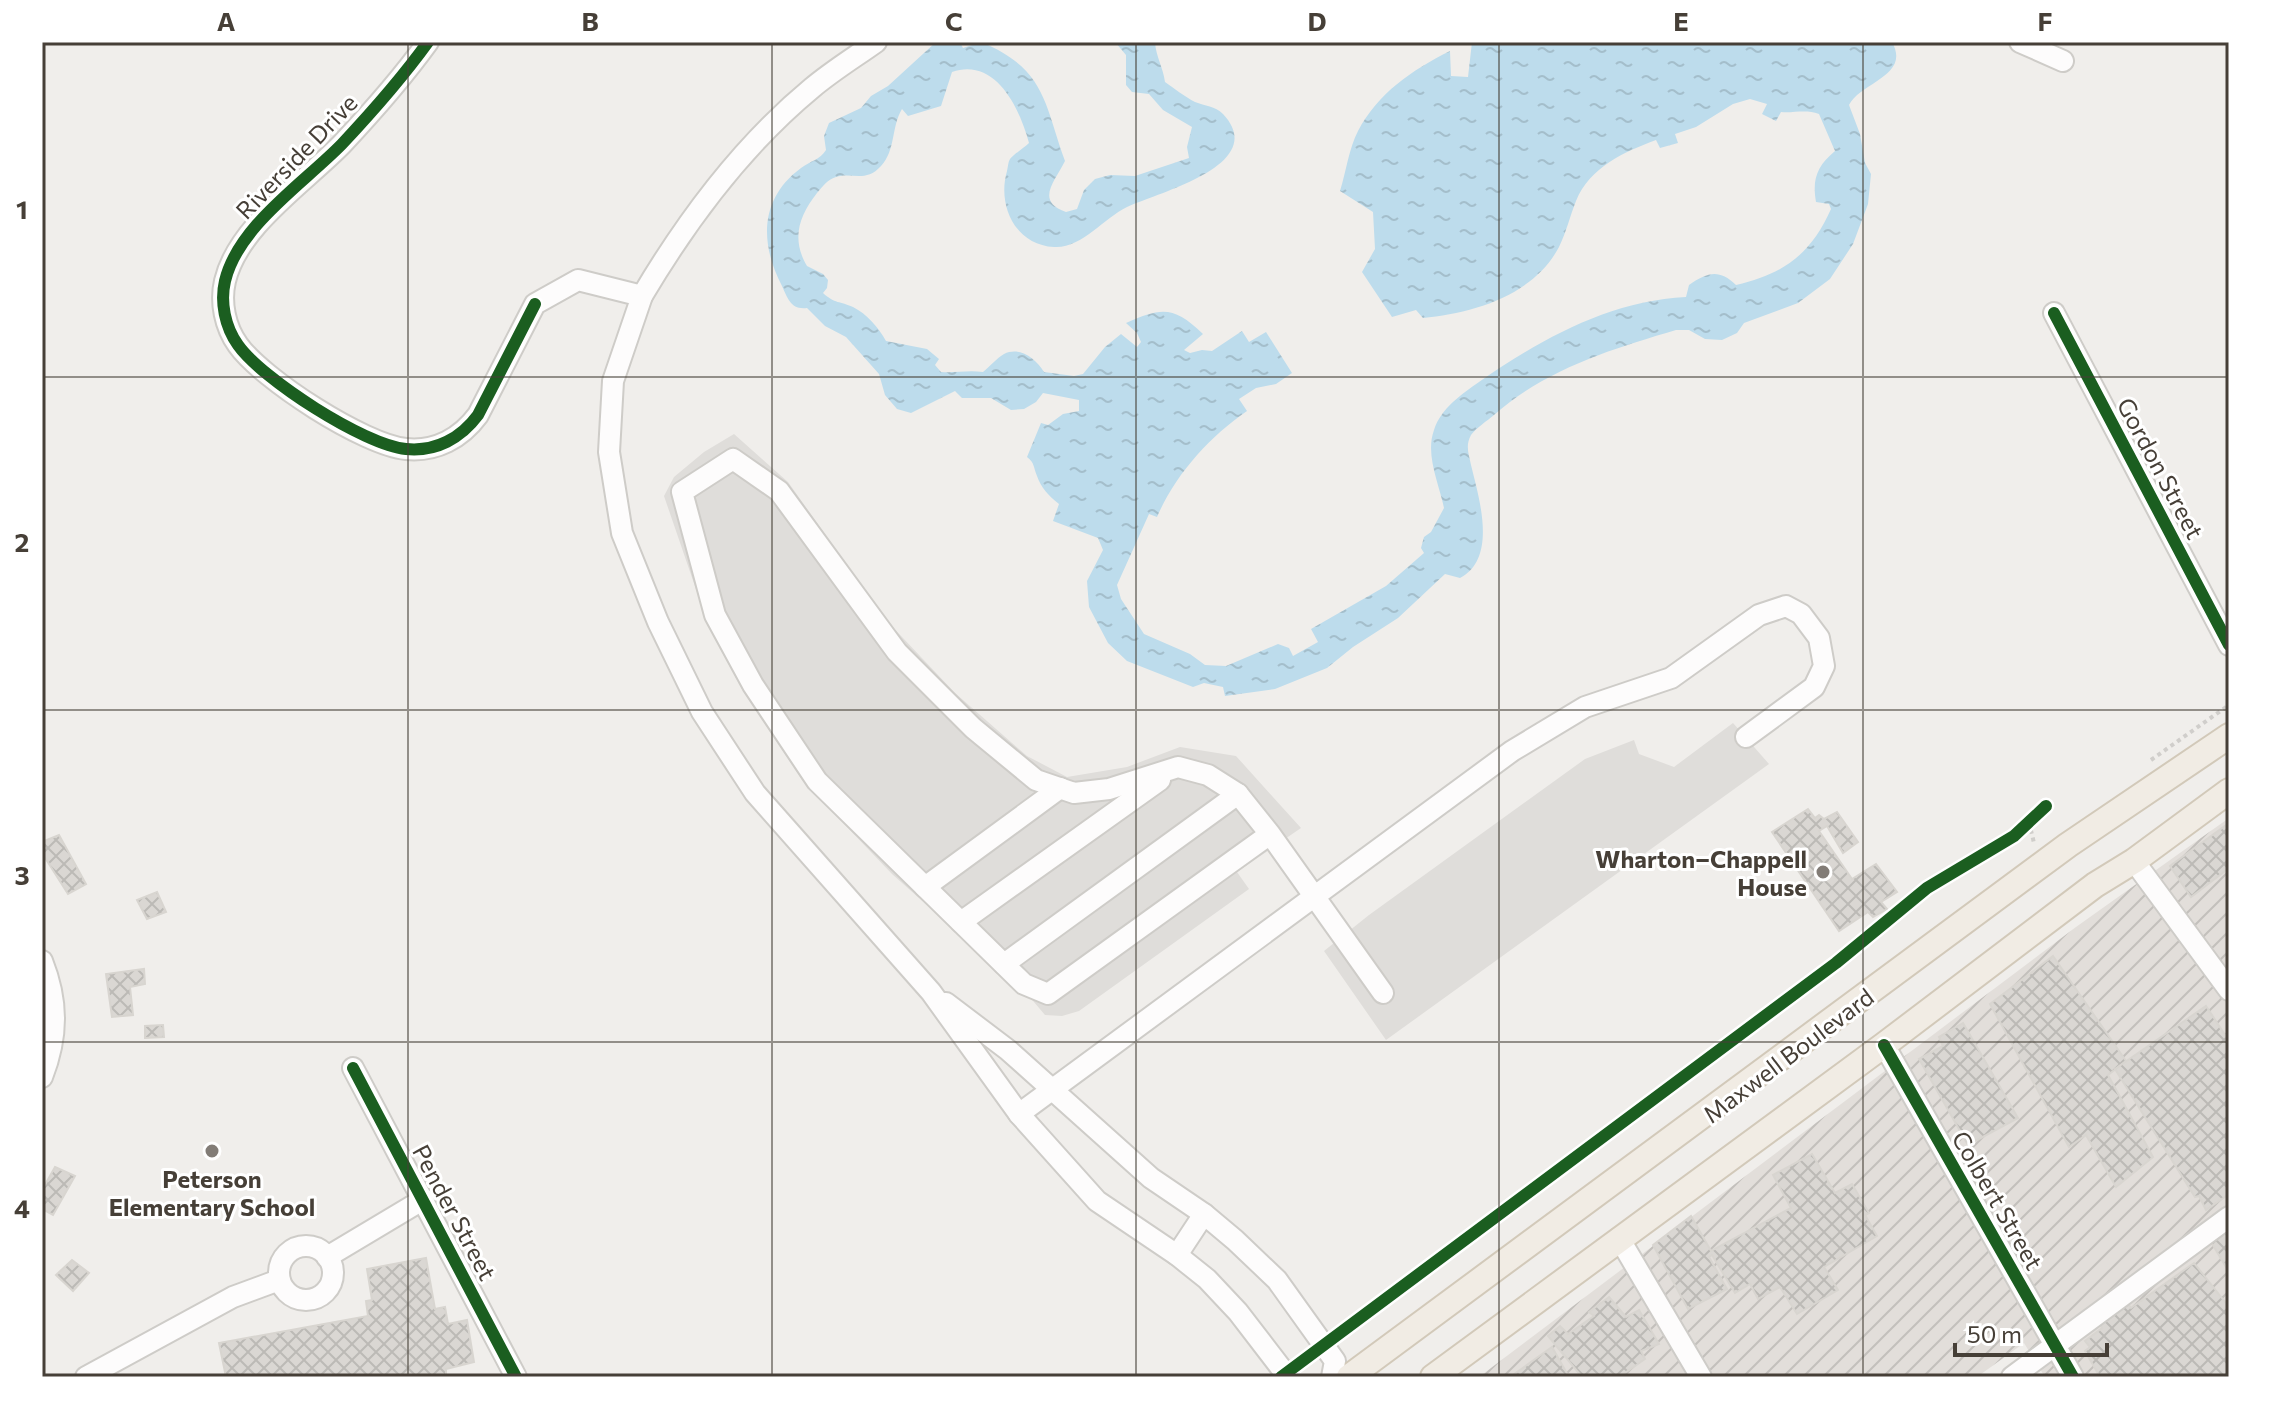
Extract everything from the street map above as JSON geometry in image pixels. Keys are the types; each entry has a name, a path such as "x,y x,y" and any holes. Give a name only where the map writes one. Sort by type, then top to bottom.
{"main road":[{"name":"Maxwell Boulevard","path":"1349,1377 2068,845 2229,736"},
{"name":"Maxwell Boulevard","path":"1433,1377 1884,1045 2095,885 2134,861 2229,791"}],"street":[{"name":"Riverside Drive","path":"428,42 341,145 246,238 233,259 223,297 228,327 237,345 257,367 371,440 387,446 422,449 456,438 469,428 535,304 578,280 642,296"},
{"path":"876,42 812,88 754,142 693,218 662,261 642,296 613,381 609,452 622,533 658,622 702,712 755,793 931,992 1019,1114 1097,1201 1207,1279 1238,1312 1288,1377"},
{"path":"2020,42 2063,61"},
{"name":"Gordon Street","path":"2054,313 2229,645"},
{"path":"1270,834 1048,994 1024,984 817,781 753,685 715,615 682,492 733,459 779,491 897,652 973,728 1036,780 1074,793 1109,789 1178,767 1208,775 1238,794 1270,834 1383,993"},
{"path":"1019,1114 1512,751 1585,707 1671,678 1759,615 1786,606 1801,614 1819,638 1824,666 1814,687 1746,737"},
{"path":"961,922 1178,767"},
{"path":"925,887 1060,788"},
{"path":"1004,964 1238,794"},
{"path":"2134,861 2229,990"},
{"path":"42,961 55,1007 55,1033 42,1077"},
{"path":"931,992 1008,1050 1151,1178 1204,1214 1277,1280 1335,1361 1332,1377"},
{"name":"Colbert Street","path":"1884,1045 2073,1377"},
{"name":"Pender Street","path":"353,1068 516,1377"},
{"path":"327,1257 424,1199"},
{"path":"1177,1255 1204,1214"},
{"path":"2012,1377 2229,1217"},
{"path":"1619,1238 1701,1377"},
{"path":"309,1246 327,1257 332,1266 329,1287 313,1300 292,1297 279,1280 282,1259 298,1247 309,1246"},
{"path":"86,1377 233,1297 279,1280"}],"path":[{"path":"2014,836 2038,814"}],"shaded area":[{"path":"734,434 788,482 885,619 955,693 1027,756 1067,777 1127,767 1180,747 1236,756 1301,828 1237,872 1249,889 1079,1011 1062,1016 1045,1015 1028,995 892,874 802,780 743,691 710,630 664,496 674,477 704,452"},
{"path":"1733,723 1769,764 1386,1040 1324,951 1585,759 1634,740 1639,754 1674,767"},
{"path":"2229,818 2229,1377 2045,1377 2024,1343 1977,1377 1479,1377 2076,927"}],"water":[{"path":"936,42 960,42 963,48 981,42 1002,52 1031,76 1046,105 1065,161 1049,196 1056,207 1066,212 1077,209 1084,190 1095,179 1110,175 1135,176 1189,158 1187,147 1192,127 1163,110 1149,94 1132,92 1126,85 1126,55 1115,42 1155,42 1165,82 1195,102 1220,111 1234,132 1232,148 1221,162 1204,174 1127,207 1074,243 1054,247 1040,245 1019,231 1007,209 1005,197 1009,160 1029,143 1019,115 1004,89 993,79 968,69 952,72 941,106 908,116 902,109 889,153 881,166 864,176 836,177 823,186 806,210 798,237 807,266 828,280 823,293 863,313 886,341 927,349 939,359 935,365 941,372 983,372 1004,354 1016,352 1032,358 1044,372 1074,376 1083,374 1105,347 1121,334 1137,347 1141,342 1137,333 1126,323 1159,312 1184,318 1203,334 1184,350 1190,353 1212,351 1242,331 1249,342 1266,332 1292,373 1276,384 1256,388 1239,399 1247,411 1194,458 1173,486 1157,517 1149,514 1117,585 1121,599 1144,634 1190,654 1205,665 1226,666 1278,644 1289,648 1293,656 1318,642 1311,629 1386,586 1424,553 1421,548 1424,537 1431,532 1444,508 1432,459 1434,430 1447,408 1466,391 1551,337 1603,314 1658,300 1686,297 1689,285 1708,275 1724,276 1736,285 1768,275 1805,250 1831,209 1829,204 1816,202 1817,174 1835,151 1819,114 1781,112 1776,121 1762,114 1767,104 1750,99 1733,104 1696,127 1675,134 1678,143 1660,148 1656,140 1620,156 1599,170 1582,189 1559,247 1548,264 1518,290 1462,312 1423,318 1416,310 1392,317 1362,272 1375,249 1373,212 1340,191 1358,131 1386,94 1422,66 1450,51 1451,76 1468,77 1472,42 1892,42 1896,54 1890,71 1863,90 1849,105 1871,174 1868,204 1853,244 1830,279 1798,303 1744,323 1737,333 1722,340 1705,339 1689,330 1676,330 1580,362 1514,399 1476,430 1468,443 1483,526 1479,557 1472,569 1460,578 1445,574 1398,618 1327,668 1275,689 1225,696 1223,687 1204,683 1193,687 1127,661 1108,643 1089,607 1087,581 1103,550 1098,538 1053,521 1059,504 1043,488 1033,463 1027,457 1041,423 1048,425 1063,414 1079,411 1079,400 1043,393 1024,409 1011,410 991,398 962,398 955,391 911,413 897,409 885,395 879,374 846,337 825,326 807,308 791,303 786,295 775,270 767,238 771,208 777,194 787,180 824,153 824,136 829,123 861,108 871,96 888,86"}],"building":[{"name":"Wharton–Chappell House","path":"1808,809 1815,818 1819,815 1824,819 1837,812 1858,842 1843,853 1827,826 1819,831 1852,879 1876,864 1897,892 1881,902 1887,909 1873,917 1868,912 1839,931 1772,832"},
{"path":"2229,823 2229,868 2191,897 2170,866"},
{"path":"59,835 86,884 68,894 42,853 42,842"},
{"path":"157,892 166,912 147,919 137,900"},
{"path":"2053,956 2126,1061 2108,1075 2153,1157 2116,1187 2086,1135 2069,1147 1990,1004"},
{"path":"144,969 145,984 130,987 133,1015 112,1017 106,974"},
{"path":"2206,1006 2229,1041 2229,1194 2206,1210 2115,1069"},
{"path":"1963,1023 2018,1118 1968,1145 1919,1059 1943,1046 1939,1037"},
{"path":"163,1025 164,1037 145,1038 145,1026"},
{"path":"1812,1154 1835,1193 1852,1184 1869,1213 1865,1215 1877,1236 1824,1267 1838,1290 1797,1314 1780,1287 1758,1299 1750,1284 1735,1293 1712,1255 1709,1257 1727,1289 1688,1309 1653,1245 1691,1216 1711,1251 1791,1208 1773,1175"},
{"path":"55,1167 75,1176 53,1215 42,1209 42,1190"},
{"path":"2224,1229 2229,1236 2229,1272 2208,1237"},
{"path":"426,1258 435,1309 445,1307 448,1324 467,1320 474,1362 446,1369 446,1377 226,1377 219,1343 368,1316 366,1301 372,1300 367,1269"},
{"path":"72,1260 89,1273 73,1291 56,1275"},
{"path":"2194,1263 2229,1307 2229,1377 2100,1377 2085,1351 2090,1347 2085,1341 2102,1328 2099,1323 2126,1302 2131,1308"},
{"path":"1609,1297 1626,1317 1639,1310 1659,1344 1641,1351 1645,1359 1619,1377 1582,1377 1548,1336 1560,1326 1568,1334 1594,1316 1589,1312"},
{"path":"1552,1347 1569,1377 1513,1375"}],"cycle path":[{"path":"428,42 353,132 274,206 243,242 225,281 223,306 230,330 250,359 315,408 365,436 388,445 417,449 437,446 456,437 478,415 535,304"},
{"path":"2054,313 2229,645"},
{"path":"1281,1377 1836,963 1927,888 2014,836 2046,806"},
{"path":"1884,1045 2073,1377"},
{"path":"353,1068 516,1377"}],"place":[{"name":"Wharton–Chappell House","path":"1823,872"},
{"name":"Peterson Elementary School","path":"212,1151"}]}
